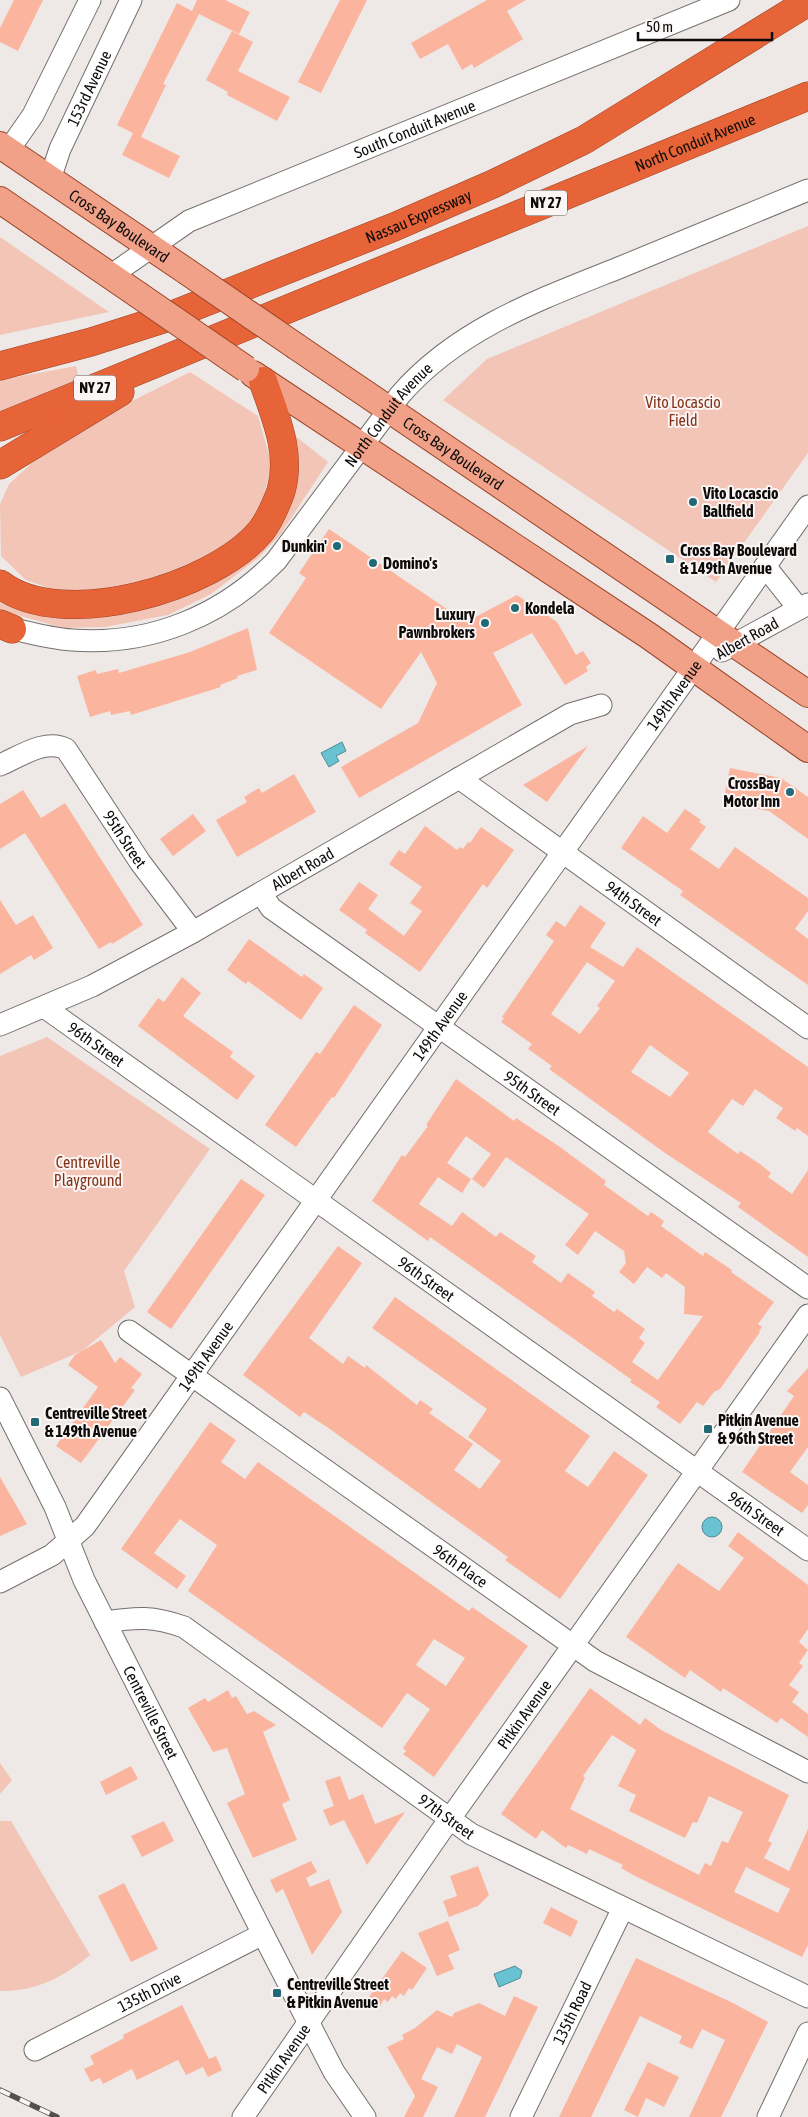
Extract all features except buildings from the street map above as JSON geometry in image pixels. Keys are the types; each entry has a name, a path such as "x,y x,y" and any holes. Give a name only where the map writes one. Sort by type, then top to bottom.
{"highway":[{"name":"Nassau Expressway","path":"0,366 91,342 160,320 394,227 485,188 591,135 808,2"},
{"name":"North Conduit Avenue","path":"0,427 808,96"},
{"path":"0,465 189,349"},
{"path":"0,584 16,594 36,602 80,604 112,601 151,592 187,580 242,549 267,522 277,501 284,476 283,442 254,375"}],"main road":[{"name":"Cross Bay Boulevard","path":"4,148 808,694"},
{"path":"0,200 254,375 694,667 808,749"}],"street":[{"path":"4,148 33,115 90,0"},
{"name":"153rd Avenue","path":"50,179 60,149 131,0"},
{"name":"South Conduit Avenue","path":"110,276 189,221 729,0"},
{"name":"North Conduit Avenue","path":"4,626 71,640 110,640 164,630 181,625 214,610 247,587 276,561 301,531 361,445 389,409 409,384 434,360 486,325 555,294 808,190"},
{"path":"726,639 765,566 808,506"},
{"name":"Albert Road","path":"694,667 726,639 804,606 765,566"},
{"name":"149th Avenue","path":"0,1582 52,1555 85,1526 694,667"},
{"name":"Albert Road","path":"0,1025 92,986 193,932 570,714 601,705"},
{"name":"95th Street","path":"0,765 40,748 59,745 71,754 140,862 193,932"},
{"name":"94th Street","path":"459,778 562,854 808,1028"},
{"name":"95th Street","path":"261,893 271,908 808,1288"},
{"name":"96th Street","path":"44,1007 808,1550"},
{"name":"Pitkin Avenue","path":"243,2117 310,2024 450,1819 808,1315"},
{"name":"96th Place","path":"129,1331 596,1661 808,1772"},
{"name":"Centreville Street","path":"0,1398 55,1506 84,1580 263,1934 341,2085 365,2117"},
{"name":"97th Street","path":"105,1622 131,1618 159,1618 184,1627 471,1834 808,1997"},
{"name":"135th Road","path":"521,2117 623,1908"},
{"name":"135th Drive","path":"35,2050 263,1934"},
{"path":"768,2117 808,2033"}],"green space":[{"name":"Vito Locascio Field","path":"808,226 808,453 716,582 443,400 487,359"},
{"path":"0,237 109,312 0,335"},
{"path":"76,366 79,379 0,411 0,380"},
{"path":"190,372 258,416 272,465 258,516 230,548 157,582 107,591 57,591 26,580 1,556 0,504 9,484 33,462 126,404"},
{"path":"289,431 328,462 280,535 257,559 211,594 168,615 105,627 63,628 0,610 0,599 41,615 104,613 253,553"},
{"name":"Centreville Playground","path":"47,1037 210,1149 124,1271 135,1307 82,1351 21,1377 0,1335 0,1056"},
{"path":"0,1763 12,1780 0,1794"},
{"path":"0,1821 11,1821 90,1955 70,1970 48,1982 13,1991 0,1991"}],"water":[{"path":"342,742 346,751 336,756 339,761 329,767 321,753"},
{"path":"712,1517 719,1520 722,1527 719,1534 712,1537 705,1534 702,1527 705,1520"},
{"path":"515,1966 522,1971 520,1978 499,1987 494,1974"}],"railway":[{"path":"0,2090 57,2117"}],"place":[{"name":"Vito Locascio Ballfield","path":"693,502"},
{"name":"Dunkin'","path":"337,546"},
{"name":"Cross Bay Boulevard & 149th Avenue","path":"670,559"},
{"name":"Domino's","path":"373,563"},
{"name":"Kondela","path":"515,608"},
{"name":"Luxury Pawnbrokers","path":"485,623"},
{"name":"CrossBay Motor Inn","path":"790,792"},
{"name":"Centreville Street & 149th Avenue","path":"35,1422"},
{"name":"Pitkin Avenue & 96th Street","path":"708,1429"},
{"name":"Centreville Street & Pitkin Avenue","path":"277,1993"}]}
